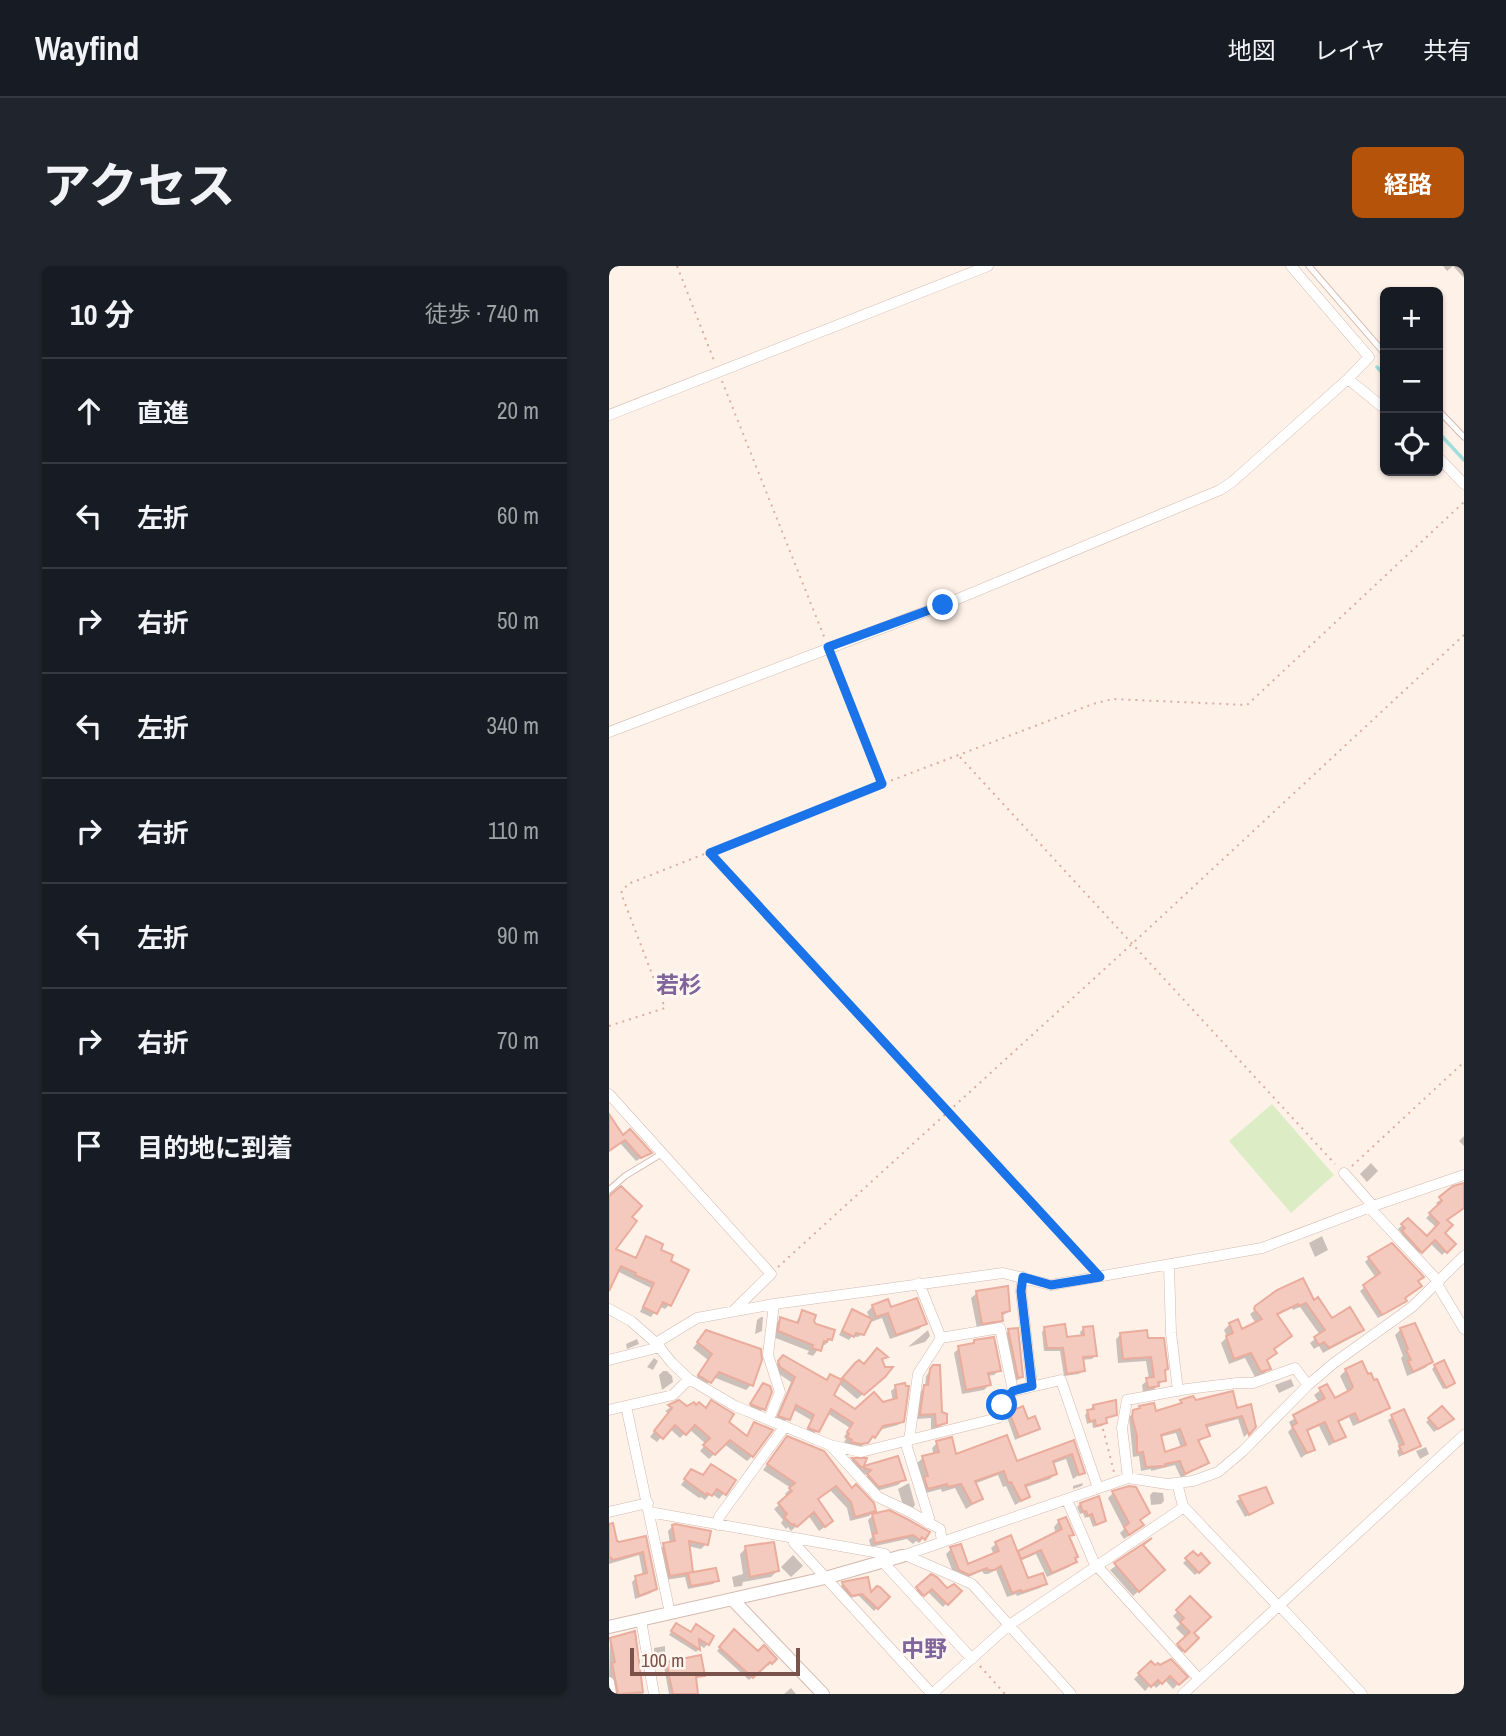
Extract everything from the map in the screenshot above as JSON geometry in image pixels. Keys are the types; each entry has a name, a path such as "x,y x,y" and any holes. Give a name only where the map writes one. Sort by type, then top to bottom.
{"street":[{"path":"609,415 988,266"},
{"path":"609,732 955,600 1220,490 1232,482 1369,357 1291,266"},
{"path":"1348,379 1380,405"},
{"path":"1443,462 1464,484"},
{"path":"609,1094 771,1274 732,1311"},
{"path":"1344,1173 1438,1283 1464,1329"},
{"path":"609,1360 658,1345 697,1318 732,1311 1003,1273 1051,1285 1262,1248 1464,1175"},
{"path":"609,1628 825,1578 904,1556 1128,1478 1167,1484 1193,1481 1218,1472 1243,1451 1308,1385 1412,1307 1464,1256"},
{"path":"1169,1265 1171,1333 1178,1391"},
{"path":"1023,1277 1021,1291 1032,1386"},
{"path":"919,1283 941,1338"},
{"path":"769,1419 779,1392 768,1355 774,1304"},
{"path":"609,1309 631,1321 658,1345 689,1379 735,1406 830,1445 861,1452 998,1418 1002,1405 1013,1391 1061,1380 1098,1488"},
{"path":"928,1522 907,1441 918,1374 941,1338 1000,1328 1013,1391"},
{"path":"1128,1478 1122,1427 1127,1400 1237,1383 1253,1383 1295,1368 1308,1385"},
{"path":"609,1410 673,1395 689,1379"},
{"path":"626,1406 670,1613"},
{"path":"718,1525 719,1517 785,1426"},
{"path":"1183,1694 1464,1435"},
{"path":"830,1445 878,1497 940,1530 942,1541"},
{"path":"1177,1483 1184,1507 1362,1694"},
{"path":"1067,1500 1097,1567 1199,1679"},
{"path":"793,1538 794,1543 825,1578 932,1694 1008,1626 1184,1507"},
{"path":"609,1513 649,1508 718,1525 885,1554 886,1561 972,1658"},
{"path":"904,1556 972,1584 1072,1694"},
{"path":"732,1599 823,1694"},
{"path":"641,1620 654,1694"},
{"path":"609,1682 611,1694"}],"lane":[{"path":"1309,266 1382,350"},
{"path":"1441,413 1464,437"},
{"path":"609,1190 625,1176 663,1153"}],"path":[{"path":"677,266 882,784"},
{"path":"609,1026 665,1008 621,893 628,884 1093,704 1113,699 1247,705 1464,502"},
{"path":"771,1274 1464,635"},
{"path":"959,756 1344,1173 1464,1062"},
{"path":"710,853 1100,1277"},
{"path":"1103,1429 1116,1482"},
{"path":"972,1658 1005,1694"}],"green space":[{"path":"1272,1104 1334,1175 1291,1213 1229,1141"}],"building":[{"path":"609,1114 623,1135 630,1129 652,1153 641,1158 625,1140 609,1151"},
{"path":"1464,1183 1464,1208 1447,1220 1453,1225 1445,1233 1456,1244 1447,1253 1435,1240 1422,1253 1402,1231 1405,1228 1401,1224 1408,1218 1427,1236 1439,1223 1429,1213 1442,1201 1439,1197 1453,1186"},
{"path":"621,1186 642,1206 632,1217 637,1221 616,1249 636,1258 646,1236 663,1244 661,1250 673,1255 671,1261 689,1270 671,1306 663,1302 657,1314 643,1307 654,1283 635,1275 636,1273 621,1266 609,1291 609,1196"},
{"path":"1392,1243 1424,1277 1418,1281 1422,1286 1405,1298 1407,1301 1382,1315 1363,1285 1380,1273 1368,1257"},
{"path":"1303,1278 1314,1300 1318,1297 1332,1318 1350,1307 1364,1330 1329,1348 1324,1342 1319,1345 1314,1337 1325,1330 1306,1303 1299,1306 1298,1304 1277,1314 1292,1336 1274,1349 1277,1353 1267,1360 1271,1369 1261,1372 1251,1353 1234,1359 1226,1336 1233,1333 1229,1323 1238,1319 1242,1329 1262,1319 1254,1309 1255,1306 1277,1290"},
{"path":"1008,1286 1010,1311 1002,1313 1003,1321 982,1324 976,1291"},
{"path":"917,1298 927,1324 896,1335 888,1313 876,1317 872,1305 888,1299 891,1307"},
{"path":"852,1309 872,1319 864,1335 856,1333 854,1337 842,1331"},
{"path":"802,1310 816,1315 816,1324 835,1330 832,1340 824,1341 821,1351 778,1331 780,1317 798,1323"},
{"path":"1415,1323 1433,1362 1413,1372 1400,1328"},
{"path":"1065,1324 1067,1337 1084,1335 1083,1327 1093,1326 1097,1356 1083,1357 1085,1371 1067,1374 1063,1348 1047,1348 1044,1327"},
{"path":"1018,1328 1023,1377 1018,1378 1008,1329"},
{"path":"706,1330 761,1349 762,1360 753,1386 719,1372 711,1383 698,1375 712,1354 697,1342"},
{"path":"1147,1330 1148,1338 1164,1338 1168,1369 1165,1370 1166,1381 1158,1382 1159,1386 1148,1388 1146,1378 1154,1377 1151,1357 1123,1359 1120,1333"},
{"path":"994,1337 1001,1371 988,1373 991,1385 966,1390 958,1346"},
{"path":"877,1348 888,1357 882,1359 885,1367 893,1367 864,1395 842,1378 859,1360 864,1364"},
{"path":"783,1355 827,1380 830,1374 842,1380 834,1395 855,1409 874,1392 883,1402 897,1398 895,1385 905,1383 909,1386 904,1422 883,1426 875,1438 873,1436 868,1443 861,1444 851,1442 847,1437 853,1423 831,1409 819,1432 808,1428 814,1415 796,1405 790,1420 778,1416 795,1377 780,1367 778,1361"},
{"path":"1444,1360 1455,1383 1446,1388 1434,1365"},
{"path":"1362,1361 1368,1374 1371,1373 1374,1380 1377,1379 1390,1408 1359,1422 1355,1413 1338,1421 1346,1437 1334,1442 1325,1422 1307,1430 1315,1450 1307,1453 1292,1426 1297,1423 1293,1415 1325,1398 1319,1388 1327,1384 1335,1398 1350,1390 1353,1387 1345,1369"},
{"path":"933,1365 940,1365 942,1412 947,1414 947,1423 936,1426 935,1414 920,1415 924,1385 928,1385"},
{"path":"763,1383 770,1386 772,1392 765,1410 750,1404"},
{"path":"1233,1391 1237,1408 1251,1404 1256,1427 1249,1435 1242,1416 1206,1425 1210,1436 1198,1440 1209,1463 1185,1474 1180,1461 1165,1466 1146,1467 1143,1452 1137,1453 1133,1410 1154,1403 1156,1411 1182,1403 1180,1400 1193,1396 1196,1400","holes":["1180,1429 1186,1445 1165,1452 1161,1435"]},
{"path":"679,1400 687,1406 699,1402 706,1408 711,1400 734,1414 729,1422 747,1436 754,1422 773,1430 753,1457 730,1440 715,1455 703,1445 710,1438 695,1425 686,1435 675,1425 663,1439 654,1431 672,1408 668,1405"},
{"path":"1116,1400 1117,1415 1106,1418 1107,1423 1096,1426 1095,1420 1090,1422 1087,1410 1094,1409 1093,1405"},
{"path":"1023,1406 1028,1419 1035,1416 1040,1429 1019,1437 1009,1412"},
{"path":"1442,1406 1454,1419 1438,1429 1428,1418"},
{"path":"1404,1409 1421,1446 1403,1454 1399,1446 1404,1444 1391,1415"},
{"path":"1007,1435 1017,1461 1074,1440 1085,1473 1079,1475 1072,1454 1053,1461 1057,1474 1025,1485 1030,1497 1021,1501 1011,1482 1008,1483 1004,1471 975,1481 983,1499 972,1504 961,1484 928,1489 924,1477 928,1476 922,1456 939,1452 936,1441 952,1437 956,1454"},
{"path":"787,1436 824,1451 852,1488 856,1484 874,1503 876,1511 855,1517 851,1502 836,1486 818,1499 833,1521 825,1527 814,1512 797,1527 792,1525 784,1517 787,1514 778,1503 792,1491 789,1488 795,1483 767,1464"},
{"path":"898,1456 906,1480 879,1487 867,1474 871,1470 861,1467 852,1458 867,1458 864,1466"},
{"path":"711,1464 736,1480 726,1495 717,1489 712,1496 707,1493 706,1495 684,1479 691,1469 703,1475"},
{"path":"1129,1486 1136,1487 1150,1513 1140,1520 1144,1525 1129,1535 1124,1527 1129,1523 1112,1491"},
{"path":"1266,1487 1273,1503 1249,1515 1239,1496"},
{"path":"1099,1496 1106,1521 1096,1525 1092,1514 1088,1516 1086,1511 1083,1512 1080,1503"},
{"path":"889,1510 930,1532 925,1540 913,1535 875,1543 873,1534 877,1533 872,1514"},
{"path":"1066,1517 1074,1535 1069,1536 1078,1557 1075,1558 1077,1562 1052,1573 1041,1550 1021,1559 1018,1551 1062,1529 1058,1520"},
{"path":"613,1523 619,1542 646,1536 657,1589 639,1596 635,1576 647,1573 643,1552 613,1560 609,1556 609,1524"},
{"path":"672,1525 711,1531 708,1545 689,1541 693,1572 670,1576 663,1543 675,1541"},
{"path":"1011,1535 1028,1578 1043,1573 1047,1584 1012,1593 1001,1566 969,1575 959,1570 950,1547 961,1544 968,1564 999,1551 995,1542"},
{"path":"1152,1538 1143,1545 1165,1570 1139,1592 1114,1563"},
{"path":"774,1542 779,1571 750,1577 745,1546"},
{"path":"1193,1551 1198,1556 1201,1553 1210,1563 1199,1573 1185,1558"},
{"path":"716,1568 719,1581 691,1586 688,1573"},
{"path":"931,1574 947,1588 954,1584 962,1591 948,1605 932,1589 924,1596 916,1587"},
{"path":"868,1577 871,1592 877,1586 890,1597 878,1609 862,1594 852,1596 842,1582"},
{"path":"1190,1596 1211,1617 1194,1633 1199,1638 1185,1652 1177,1644 1190,1632 1180,1622 1184,1618 1176,1610"},
{"path":"676,1623 691,1632 696,1624 714,1636 709,1645 699,1639 700,1650 671,1631"},
{"path":"734,1629 758,1651 764,1645 777,1659 753,1678 719,1647"},
{"path":"635,1631 643,1692 618,1694 610,1638"},
{"path":"701,1655 705,1676 696,1677 698,1694 673,1694 666,1662"},
{"path":"1171,1659 1188,1677 1179,1685 1170,1676 1162,1684 1158,1680 1151,1687 1138,1673 1151,1661 1160,1665"}],"waterway":[{"path":"1377,367 1380,370"},
{"path":"1443,437 1464,460"}],"district":[{"name":"若杉","path":"679,985"},
{"name":"中野","path":"924,1649"}],"route":[{"path":"943,605 828,647 882,784 710,853 1100,1277 1051,1285 1023,1277 1021,1291 1032,1386 1013,1391 1002,1405"}]}
